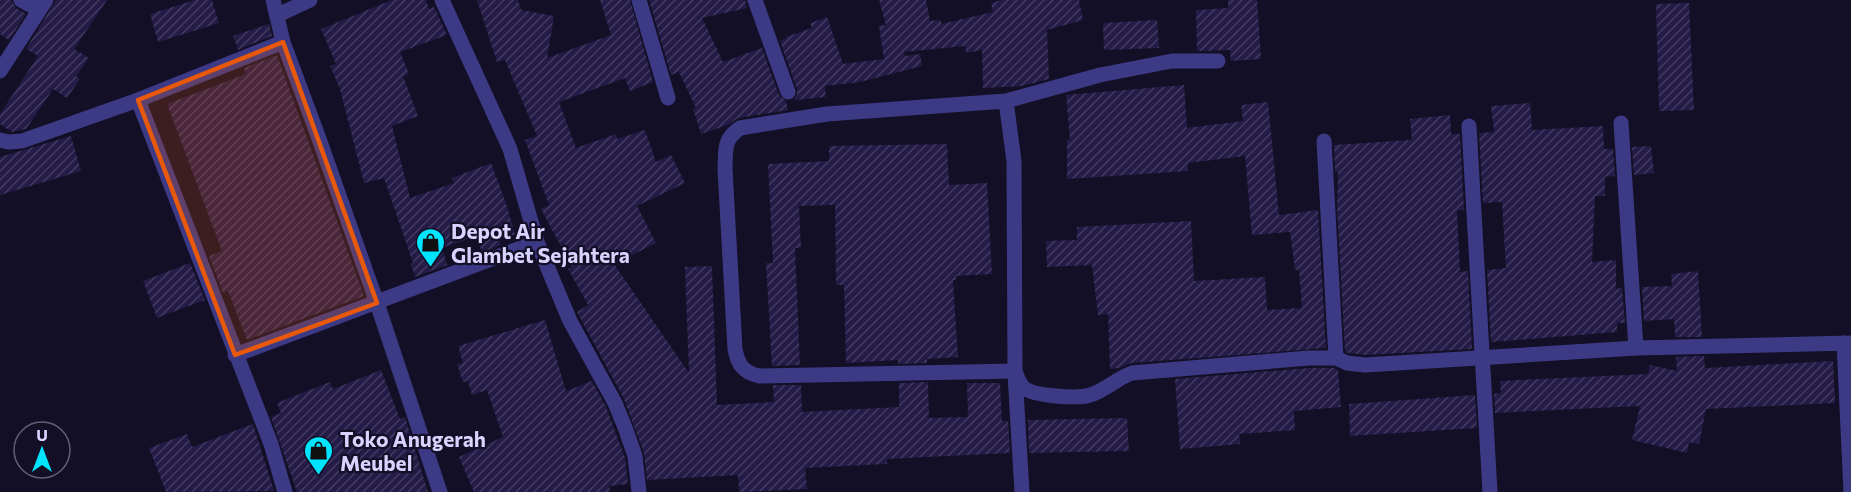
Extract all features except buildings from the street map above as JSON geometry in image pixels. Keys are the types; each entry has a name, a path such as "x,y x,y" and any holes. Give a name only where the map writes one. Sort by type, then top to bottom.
{"street":[{"path":"0,71 42,5 21,0"},
{"path":"273,0 283,42 378,303 440,492"},
{"path":"278,15 310,0"},
{"path":"442,0 510,148 537,242 570,321 615,403 635,456 639,492"},
{"path":"639,0 668,98"},
{"path":"754,0 788,92"},
{"path":"0,140 22,141 138,99 283,42"},
{"path":"1015,371 759,376 740,367 735,349 725,169 726,143 731,134 740,128 827,114 1006,101 1100,75 1172,61 1218,61"},
{"path":"138,99 271,444 285,492"},
{"path":"1006,101 1014,161 1015,371 1022,492"},
{"path":"1621,123 1636,348"},
{"path":"1469,126 1490,492"},
{"path":"1324,141 1336,358"},
{"path":"235,355 537,242"},
{"path":"1015,371 1022,386 1031,393 1087,397 1132,373 1182,368 1336,358 1347,363 1365,365 1636,348 1847,343 1851,492"}],"highlighted area":[{"path":"283,42 377,303 235,355 138,100"}],"place":[{"name":"Depot Air Glambet Sejahtera","path":"430,268"},
{"name":"Toko Anugerah Meubel","path":"319,476"}]}
